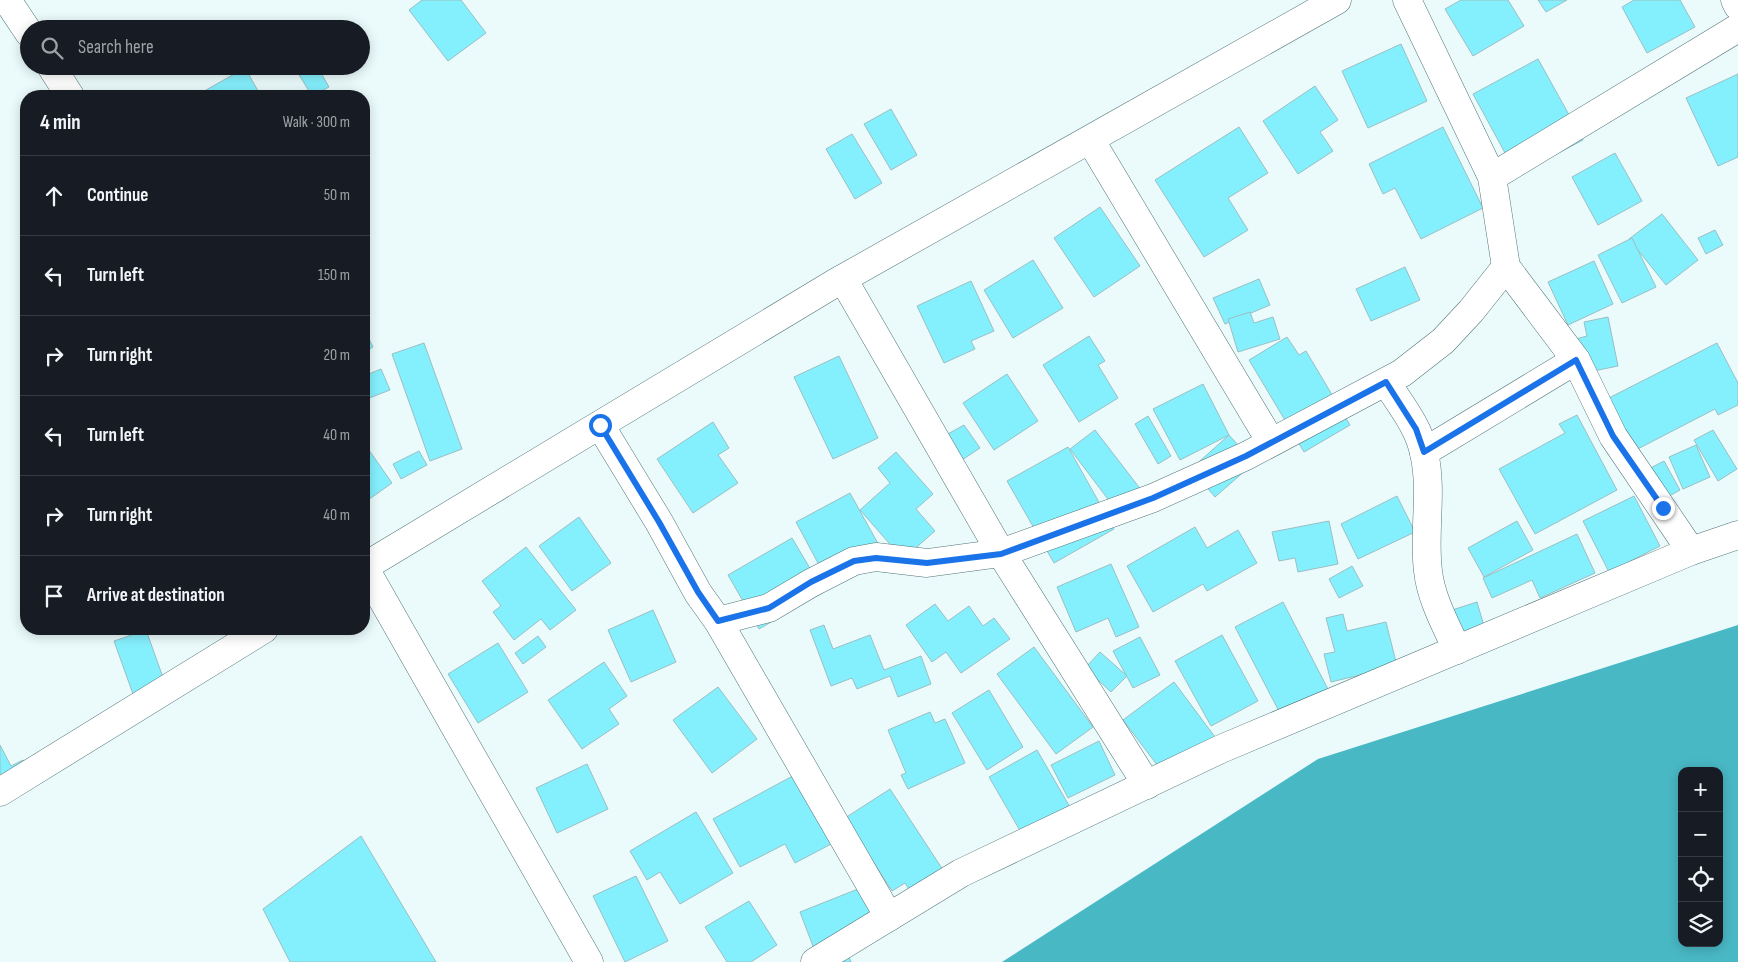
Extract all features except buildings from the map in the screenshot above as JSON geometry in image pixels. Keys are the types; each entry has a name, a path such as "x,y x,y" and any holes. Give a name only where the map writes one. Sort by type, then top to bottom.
{"street":[{"path":"7,0 20,20"},
{"path":"370,563 842,279 1090,141 1337,0"},
{"path":"1406,0 1492,177 1506,267 1576,360 1613,436 1691,551"},
{"path":"1735,0 1738,6"},
{"path":"1492,177 1738,28"},
{"path":"56,75 66,90"},
{"path":"1090,141 1271,442"},
{"path":"718,621 769,608 811,582 854,561 876,558 927,563 1001,554 1153,498 1271,442 1402,373 1443,341 1471,311 1506,267"},
{"path":"842,279 1001,554 1147,785"},
{"path":"1424,452 1576,360"},
{"path":"1386,382 1416,429 1424,452 1427,476 1428,571 1432,594 1457,650"},
{"path":"600,425 659,522 698,592 718,621 889,917"},
{"path":"815,962 961,873 1220,749 1691,551 1738,535"},
{"path":"370,578 589,962"},
{"path":"0,792 254,635"}],"water":[{"path":"1738,625 1738,962 1002,962 1318,759"}],"route":[{"path":"600,425 659,522 698,592 718,621 769,608 811,582 854,561 876,558 927,563 1001,554 1153,498 1246,456 1386,382 1416,429 1424,452 1576,360 1613,436 1663,508"}]}
